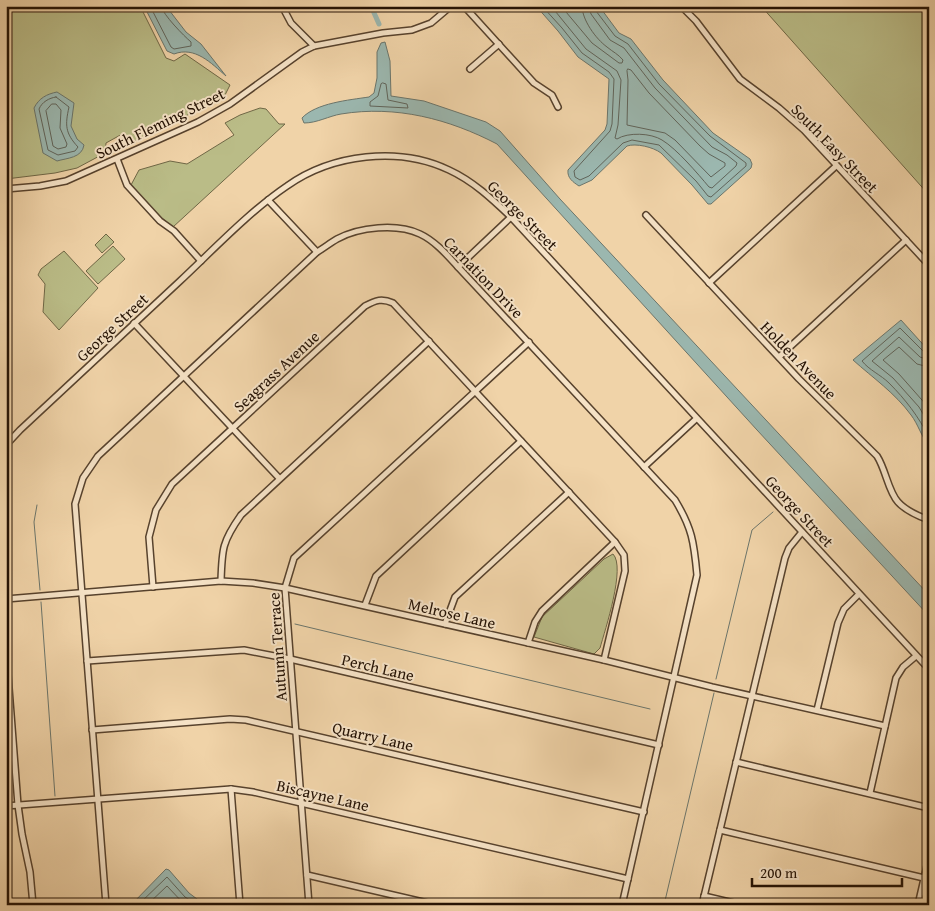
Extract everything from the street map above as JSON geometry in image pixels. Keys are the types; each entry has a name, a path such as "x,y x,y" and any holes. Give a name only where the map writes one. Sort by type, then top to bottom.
{"street":[{"path":"282,6 291,22 314,46"},
{"name":"South Fleming Street","path":"6,189 40,186 66,181 117,160 214,114 302,52 314,46 383,33 412,30 431,23 451,6"},
{"path":"464,6 534,83 552,95 558,107"},
{"name":"South Easy Street","path":"681,6 696,21 740,79 793,120 929,265"},
{"path":"470,69 499,44"},
{"name":"George Street","path":"6,445 201,261 268,200 288,185 314,170 345,160 377,156 416,158 448,169 484,191 512,217 696,419 929,669"},
{"path":"117,160 126,184 160,221 174,230 201,261"},
{"path":"709,283 836,166"},
{"path":"268,200 317,252"},
{"name":"Holden Avenue","path":"646,214 779,358 877,456 895,498 899,503 907,510 929,520"},
{"path":"458,267 512,217"},
{"name":"Carnation Drive","path":"106,905 75,504 84,478 98,456 317,252 338,238 364,230 396,227 420,234 436,244 458,267 675,500 686,518 694,541 698,575 622,905"},
{"path":"779,358 906,240"},
{"name":"Seagrass Avenue","path":"153,587 149,538 156,510 172,484 365,306 376,300 386,300 393,303 476,391 615,542 624,555 625,572 604,660"},
{"path":"134,323 279,478"},
{"path":"221,582 222,552 229,532 241,515 429,341"},
{"name":"Autumn Terrace","path":"309,905 285,588 294,558 529,342"},
{"path":"644,467 696,419"},
{"path":"365,606 376,576 521,441"},
{"path":"445,624 455,597 569,492"},
{"path":"702,905 785,558 789,548 802,532"},
{"path":"528,643 535,622 542,610 615,542"},
{"name":"Melrose Lane","path":"6,599 221,582 253,582 604,660 674,678 885,726"},
{"path":"817,710 838,623 844,610 859,594"},
{"path":"6,649 18,804 30,872 33,905"},
{"name":"Perch Lane","path":"87,661 244,650 290,659 659,746"},
{"path":"870,793 896,678 916,656"},
{"name":"Quarry Lane","path":"92,730 230,719 246,720 644,812"},
{"path":"736,762 929,808"},
{"path":"231,789 240,905"},
{"name":"Biscayne Lane","path":"6,806 231,789 253,792 628,879"},
{"path":"720,830 924,878"},
{"path":"918,905 929,857"},
{"path":"306,875 436,905"},
{"path":"704,896 742,905"}],"green space":[{"path":"7,6 140,6 166,58 174,61 185,54 230,85 224,97 129,144 124,133 106,143 105,153 77,168 55,173 6,179"},
{"path":"761,6 929,6 929,195"},
{"path":"260,108 266,109 279,124 285,124 173,227 157,214 131,185 139,170 170,161 187,164 234,135 225,123"},
{"path":"106,234 114,242 102,253 95,245"},
{"path":"113,246 125,259 98,284 86,271"},
{"path":"64,251 98,288 59,330 43,312 45,284 38,275 41,269"},
{"path":"613,554 616,561 616,585 600,648 594,654 534,637 542,617 604,559"}],"water":[{"path":"144,6 164,6 169,10 186,32 201,44 226,76 196,54 182,52 174,54 167,51"},
{"path":"536,6 599,6 619,33 631,39 663,80 713,133 750,159 751,168 711,204 708,204 661,153 644,146 631,145 627,146 592,180 579,186 575,183 569,178 568,170 605,130 607,124 609,79 578,57"},
{"path":"385,42 390,61 391,96 424,101 486,122 500,131 560,199 929,595 929,616 497,144 441,121 402,113 382,111 341,114 304,123 302,118 316,109 333,103 369,97 374,93 377,78 377,52 381,43"},
{"path":"57,92 74,103 71,126 77,139 84,145 77,155 57,161 43,153 34,108 44,97"},
{"path":"901,320 929,351 929,446 905,407 853,360"},
{"path":"166,869 189,893 205,905 131,905"}],"waterway":[{"path":"371,6 379,24"},
{"path":"37,505 34,522 40,590"},
{"path":"716,679 752,530 773,512"},
{"path":"41,602 55,796"},
{"path":"295,624 650,709"},
{"path":"664,905 714,693"}]}
